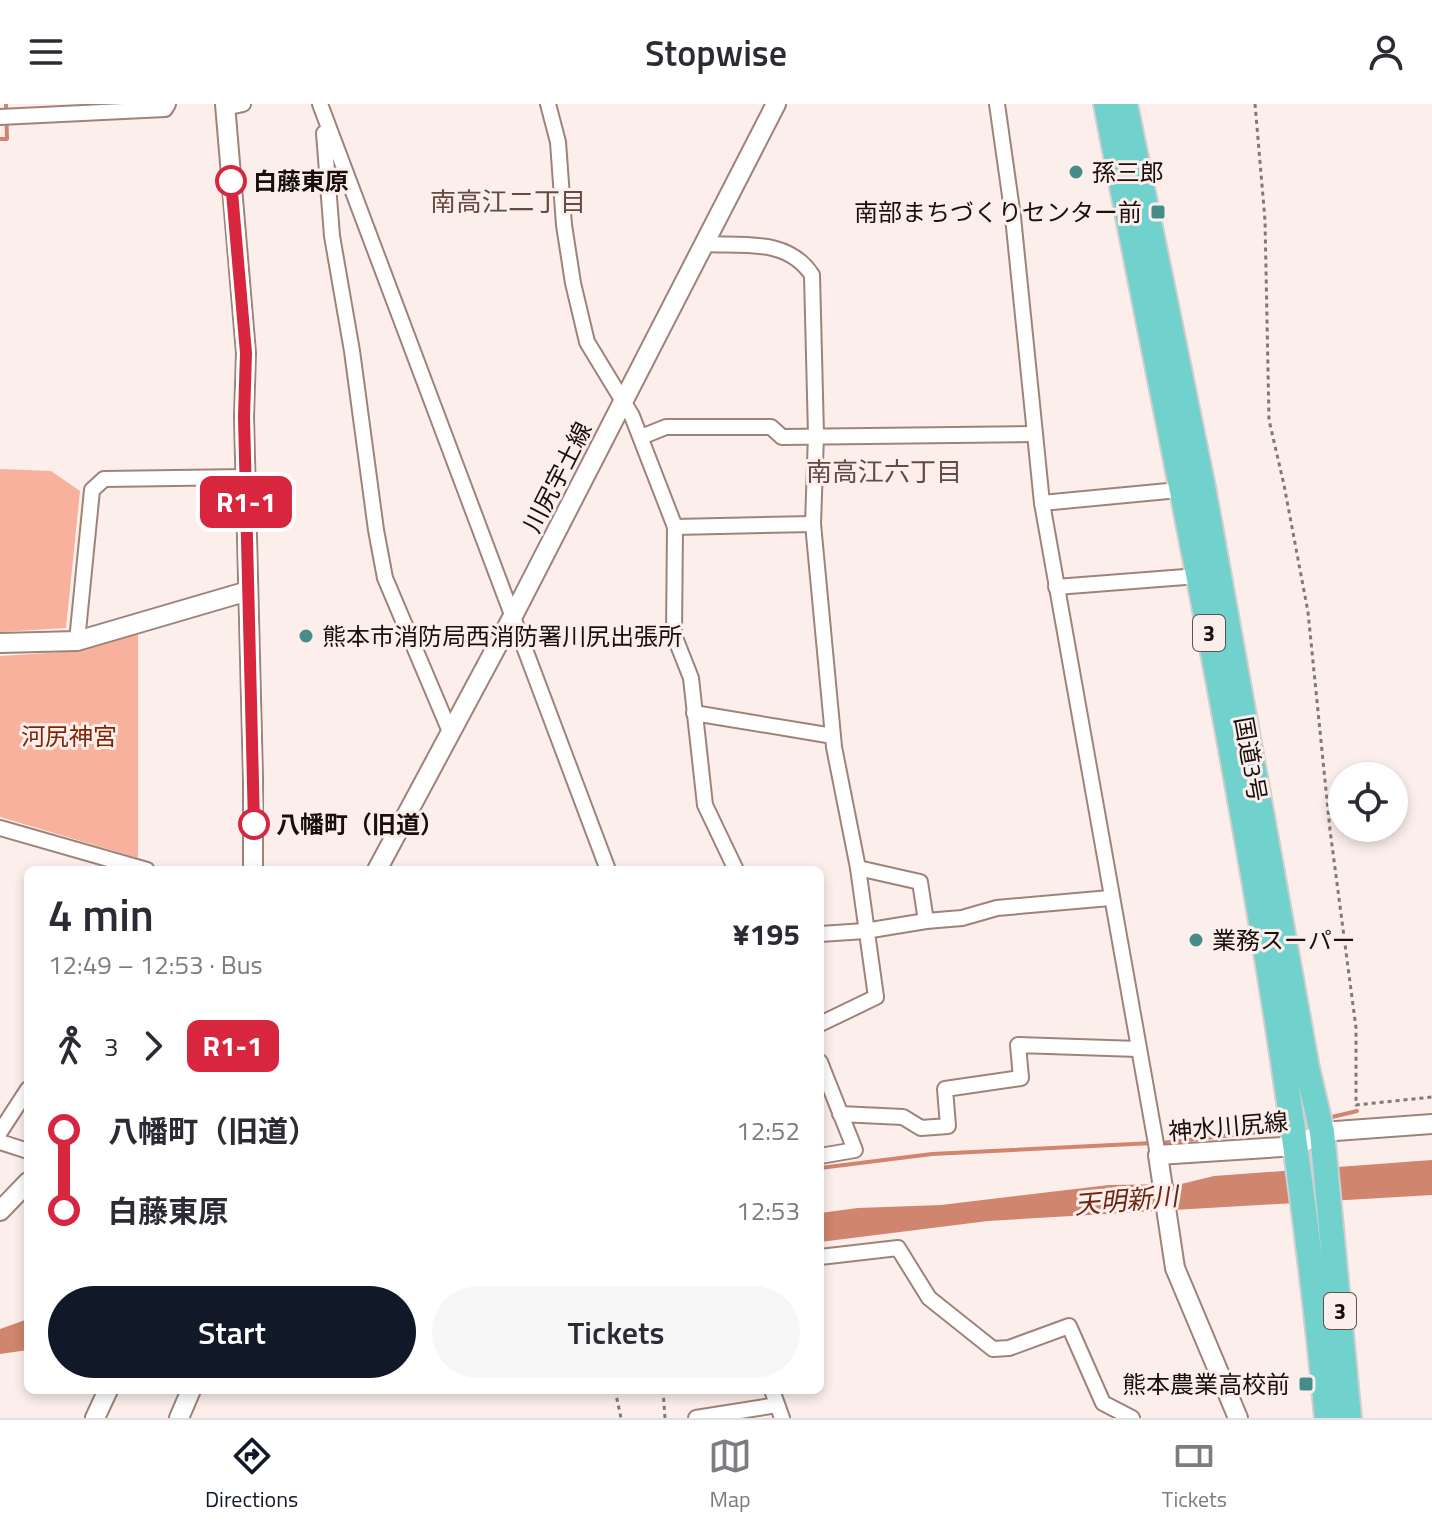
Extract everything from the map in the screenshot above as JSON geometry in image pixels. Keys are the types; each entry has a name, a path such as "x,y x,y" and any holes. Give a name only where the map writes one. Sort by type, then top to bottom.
{"highway":[{"name":"国道3号","path":"1106,104 1192,488 1198,576 1307,1158 1305,1208 1327,1418"},
{"name":"国道3号","path":"1125,104 1192,488 1322,1132 1307,1158"},
{"name":"国道3号","path":"1307,1158 1330,1204 1349,1418"}],"main road":[{"name":"川尻宇土線","path":"379,866 513,616 776,104"},
{"path":"231,105 246,353 253,866"},
{"path":"0,643 77,641 248,591"},
{"name":"神水川尻線","path":"1322,1132 1432,1124"},
{"name":"神水川尻線","path":"1238,1418 1175,1268 1158,1155 1307,1158"},
{"path":"0,1211 24,1186"},
{"path":"95,1418 106,1394"},
{"path":"179,1418 189,1394"}],"street":[{"path":"0,117 58,108 165,109 168,104"},
{"path":"548,104 558,142 564,225 573,283 587,342 624,400 675,527 674,635 691,678 705,805 734,866"},
{"path":"997,104 1013,217 1042,503 1158,1155"},
{"path":"322,110 607,866"},
{"path":"322,110 332,236 385,578 451,734"},
{"path":"704,244 776,248 802,260 812,275 816,435 813,524 833,736 858,868 876,997 824,1022"},
{"path":"641,437 666,427 771,427 782,437 1035,434"},
{"path":"77,641 92,490 104,479 246,477"},
{"path":"1042,503 1192,488"},
{"path":"675,527 813,524"},
{"path":"1056,587 1198,576"},
{"path":"694,713 833,736"},
{"path":"0,828 133,866"},
{"path":"858,868 920,882 926,921"},
{"path":"824,934 962,918 997,908 1110,898"},
{"path":"840,1114 903,1117 921,1128 948,1126 945,1089 1021,1078 1018,1045 1138,1049"},
{"path":"824,1072 855,1150 824,1155"},
{"path":"0,1132 24,1095"},
{"path":"0,1142 24,1150"},
{"path":"824,1257 898,1248 929,1298 993,1349 1009,1348 1069,1326 1103,1403 1132,1418"},
{"path":"696,1418 780,1411"}],"path":[{"path":"1255,104 1265,220 1269,420 1308,612 1330,830 1356,1028 1356,1105 1432,1097"},
{"path":"616,1394 621,1418"},
{"path":"663,1394 665,1418"}],"green space":[{"path":"0,469 51,471 80,491 66,628 0,632"},
{"name":"河尻神宮","path":"138,631 138,858 0,817 0,656 80,651"}],"water":[{"name":"天明新川","path":"1432,1160 1432,1195 988,1221 824,1242 824,1212 941,1205 1109,1185 1181,1184 1214,1176"},
{"path":"24,1320 24,1351 0,1354 0,1329"}],"waterway":[{"path":"0,139 7,139 6,104"},
{"path":"1332,1117 1357,1111"},
{"path":"1161,1143 1278,1130"},
{"path":"824,1168 932,1154 1153,1143"}],"bus line":[{"name":"R1-1","path":"231,181 246,353 244,417 254,824"}],"place":[{"name":"孫三郎","path":"1076,172"},
{"name":"白藤東原","path":"231,181"},
{"name":"南部まちづくりセンター前","path":"1158,212"},
{"name":"熊本市消防局西消防署川尻出張所","path":"306,636"},
{"name":"八幡町（旧道）","path":"254,824"},
{"name":"業務スーパー","path":"1196,940"},
{"name":"熊本農業高校前","path":"1306,1384"}],"district":[{"name":"南高江二丁目","path":"508,201"},
{"name":"南高江六丁目","path":"884,471"}]}
